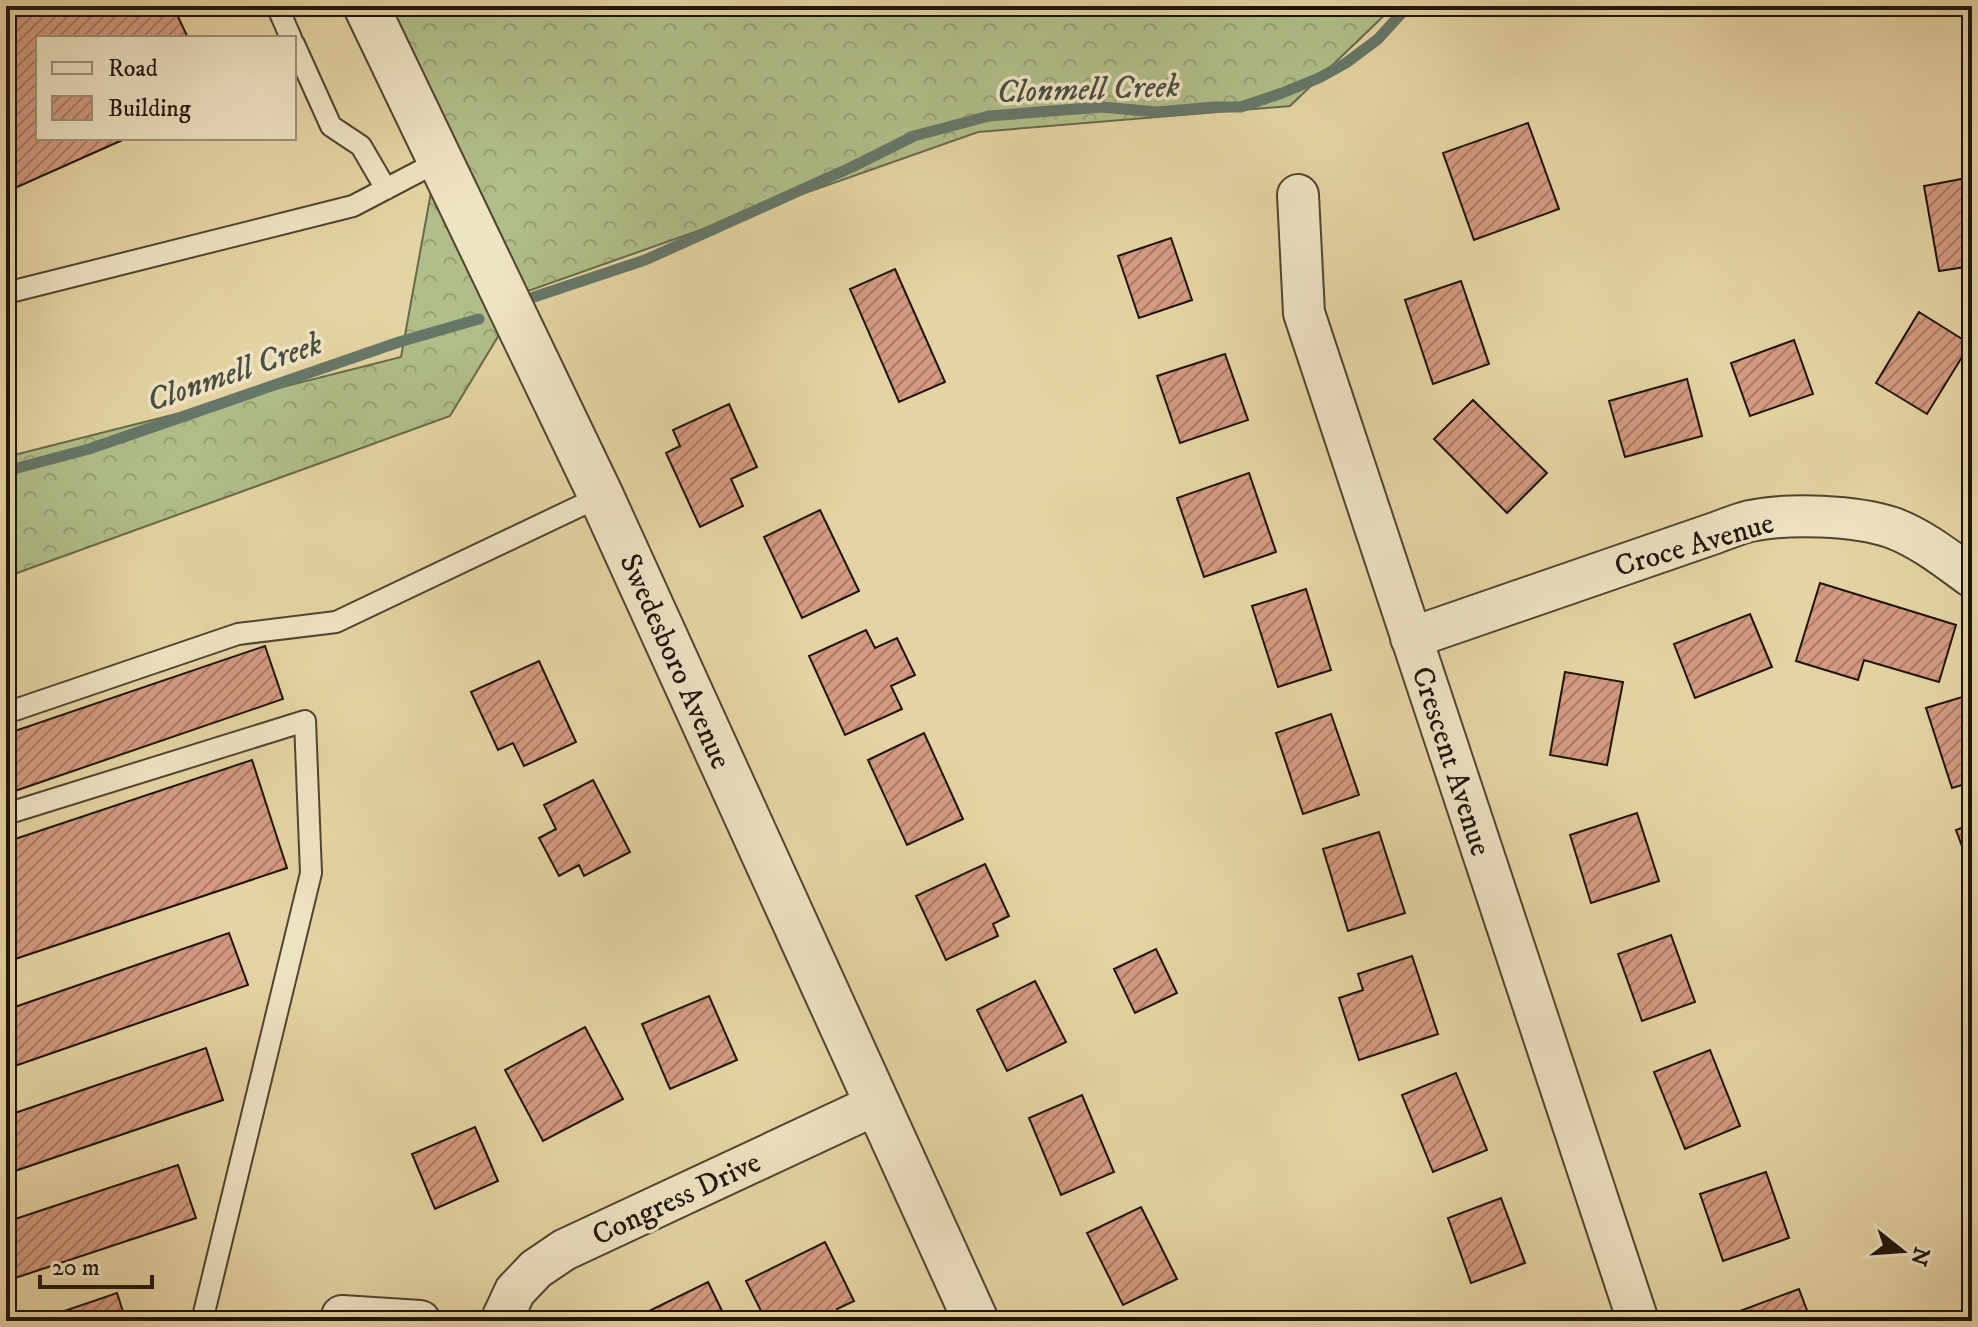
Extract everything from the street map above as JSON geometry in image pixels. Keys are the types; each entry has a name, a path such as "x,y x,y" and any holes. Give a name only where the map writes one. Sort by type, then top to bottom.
{"street":[{"name":"Swedesboro Avenue","path":"366,6 601,496 976,1321"},
{"name":"Crescent Avenue","path":"1298,195 1304,313 1638,1321"},
{"name":"Croce Avenue","path":"1411,638 1750,521 1786,517 1857,520 1893,528 1926,545 1972,577"},
{"name":"Congress Drive","path":"501,1321 515,1291 536,1269 564,1250 877,1104"},
{"path":"342,1316 420,1321"}],"lane":[{"path":"277,6 290,36"},
{"path":"296,48 331,126 361,146 386,189"},
{"path":"6,293 353,206 441,160"},
{"path":"6,713 238,634 336,622 601,496"},
{"path":"6,814 305,721 311,873 202,1321"}],"green space":[{"path":"390,6 1394,6 1290,106 978,132 525,292 450,416 6,577 6,457 401,357 444,121"}],"building":[{"path":"6,6 173,6 187,36 36,36 36,140 123,140 6,192"},
{"path":"1528,123 1559,209 1474,240 1443,153"},
{"path":"1972,177 1972,266 1939,271 1924,186"},
{"path":"1171,238 1192,300 1139,318 1118,256"},
{"path":"895,269 945,382 899,402 850,289"},
{"path":"1461,281 1489,364 1433,384 1405,300"},
{"path":"1919,312 1970,344 1927,414 1876,383"},
{"path":"1794,340 1813,394 1750,416 1731,363"},
{"path":"1225,354 1248,420 1180,443 1157,376"},
{"path":"1687,379 1702,436 1625,457 1609,401"},
{"path":"1473,400 1547,473 1507,513 1434,439"},
{"path":"729,404 757,467 731,479 743,506 700,527 666,453 680,446 673,430"},
{"path":"1249,473 1276,552 1204,577 1177,498"},
{"path":"820,510 859,591 802,618 764,537"},
{"path":"1820,583 1956,625 1939,682 1864,660 1858,680 1796,661"},
{"path":"1306,589 1331,670 1278,687 1252,606"},
{"path":"1750,614 1772,667 1695,698 1674,644"},
{"path":"866,630 875,648 897,638 915,675 891,686 902,709 845,735 809,656"},
{"path":"265,646 283,699 6,794 6,734"},
{"path":"539,661 576,742 524,766 513,743 498,750 471,692"},
{"path":"1565,672 1623,682 1607,765 1550,755"},
{"path":"1972,694 1972,782 1952,788 1926,708"},
{"path":"1331,714 1359,795 1303,814 1276,733"},
{"path":"924,733 963,819 907,845 868,760"},
{"path":"252,760 287,868 6,962 6,842"},
{"path":"593,780 630,852 584,876 579,865 559,876 539,838 556,829 544,805"},
{"path":"1637,813 1659,881 1591,903 1570,835"},
{"path":"1972,824 1972,873 1956,830"},
{"path":"1379,832 1405,913 1348,931 1323,849"},
{"path":"985,864 1009,916 993,924 998,936 946,960 916,896"},
{"path":"229,933 248,985 6,1069 6,1010"},
{"path":"1671,935 1695,1002 1642,1021 1618,954"},
{"path":"1156,949 1177,993 1135,1013 1114,969"},
{"path":"1412,956 1438,1034 1359,1060 1339,998 1363,990 1358,974"},
{"path":"1035,981 1066,1042 1007,1071 977,1010"},
{"path":"709,996 737,1060 670,1089 642,1024"},
{"path":"585,1027 623,1099 543,1141 505,1070"},
{"path":"206,1048 223,1100 6,1174 6,1116"},
{"path":"1710,1050 1740,1126 1685,1149 1654,1072"},
{"path":"1456,1073 1487,1150 1433,1172 1402,1095"},
{"path":"1082,1095 1114,1172 1061,1195 1029,1118"},
{"path":"475,1127 498,1181 435,1209 412,1154"},
{"path":"178,1165 196,1218 6,1281 6,1222"},
{"path":"1766,1172 1789,1238 1723,1261 1700,1194"},
{"path":"1501,1198 1525,1263 1471,1283 1448,1218"},
{"path":"1141,1207 1177,1279 1123,1305 1087,1233"},
{"path":"825,1242 854,1301 837,1309 843,1321 766,1321 746,1281"},
{"path":"708,1282 727,1321 649,1321 645,1313"},
{"path":"1799,1289 1811,1321 1740,1321 1737,1312"},
{"path":"117,1293 126,1321 35,1321"},
{"path":"1883,1311 1886,1321 1854,1321"}],"waterway":[{"name":"Clonmell Creek","path":"534,297 645,260 914,136 989,116 1102,107 1157,112 1241,107 1319,78 1346,63 1378,39 1408,6"},
{"name":"Clonmell Creek","path":"6,471 89,449 399,342 479,319"}]}
